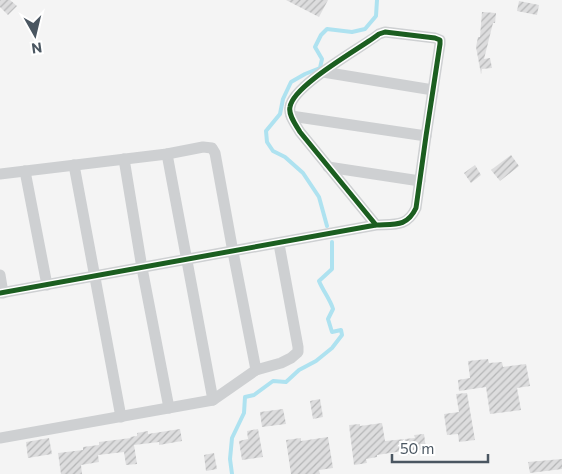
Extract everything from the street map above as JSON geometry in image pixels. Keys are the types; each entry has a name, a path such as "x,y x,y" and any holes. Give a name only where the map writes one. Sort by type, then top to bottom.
{"street":[{"path":"0,275 2,293 376,225 402,223 412,218 416,208 440,44 440,40 435,38 385,32 379,34 333,64 302,89 292,101 290,108 291,116 300,132 376,225"},
{"path":"323,72 432,90"},
{"path":"291,116 426,136"},
{"path":"0,174 167,154 203,147 212,148 215,153 232,252 256,370"},
{"path":"167,154 213,400"},
{"path":"124,159 142,268 169,408"},
{"path":"74,165 121,417"},
{"path":"328,167 420,181"},
{"path":"25,171 47,285"},
{"path":"0,438 213,400 256,370 292,358 298,352 297,341 279,244"}],"building":[{"path":"0,0 10,0 17,6 8,15 0,7"},
{"path":"286,0 328,0 319,17"},
{"path":"519,1 539,5 537,15 517,11"},
{"path":"482,12 496,13 495,23 493,23 484,59 490,58 492,68 482,69 481,74 476,47 478,37 480,37"},
{"path":"511,155 519,166 500,181 491,170"},
{"path":"475,165 481,175 471,183 464,173"},
{"path":"488,359 489,363 502,362 503,367 526,364 530,386 517,388 521,410 490,414 486,387 459,391 458,380 470,378 468,361"},
{"path":"467,393 475,440 459,442 458,434 447,435 444,414 459,412 456,394"},
{"path":"320,399 323,417 313,419 310,401"},
{"path":"283,409 286,424 262,427 260,412"},
{"path":"382,423 385,441 415,438 414,435 424,434 426,449 413,450 413,454 404,455 403,451 377,455 377,457 366,459 367,463 354,465 349,425 360,424 360,426"},
{"path":"180,429 182,441 159,445 159,442 134,445 137,464 126,465 124,452 98,455 99,462 81,465 82,474 61,474 58,453 83,450 83,447 99,445 99,442 131,438 137,436 137,433 148,431 148,434"},
{"path":"258,429 263,457 242,460 239,441 248,439 247,431"},
{"path":"328,437 333,468 319,470 320,474 291,474 286,440 301,438 301,441"},
{"path":"49,438 52,454 28,458 26,442"},
{"path":"214,453 217,469 206,471 204,455"},
{"path":"562,459 562,469 530,473 528,462"}],"waterway":[{"path":"327,226 319,197 303,173 285,157 273,151 267,142 266,131 280,114 283,99 291,82 320,68 322,59 315,47 321,35 327,29 352,32 365,29 376,16 377,0"},
{"path":"232,474 230,459 232,438 244,413 245,397 254,395 273,381 286,382 299,370 316,361 332,348 342,335 341,330 332,332 328,319 333,309 319,281 332,269 332,242"}],"cycle path":[{"path":"0,293 376,225 395,224 409,219 416,208 440,44 440,40 435,38 385,32 379,34 315,78 294,98 290,107 291,117 300,132 376,225"}]}
